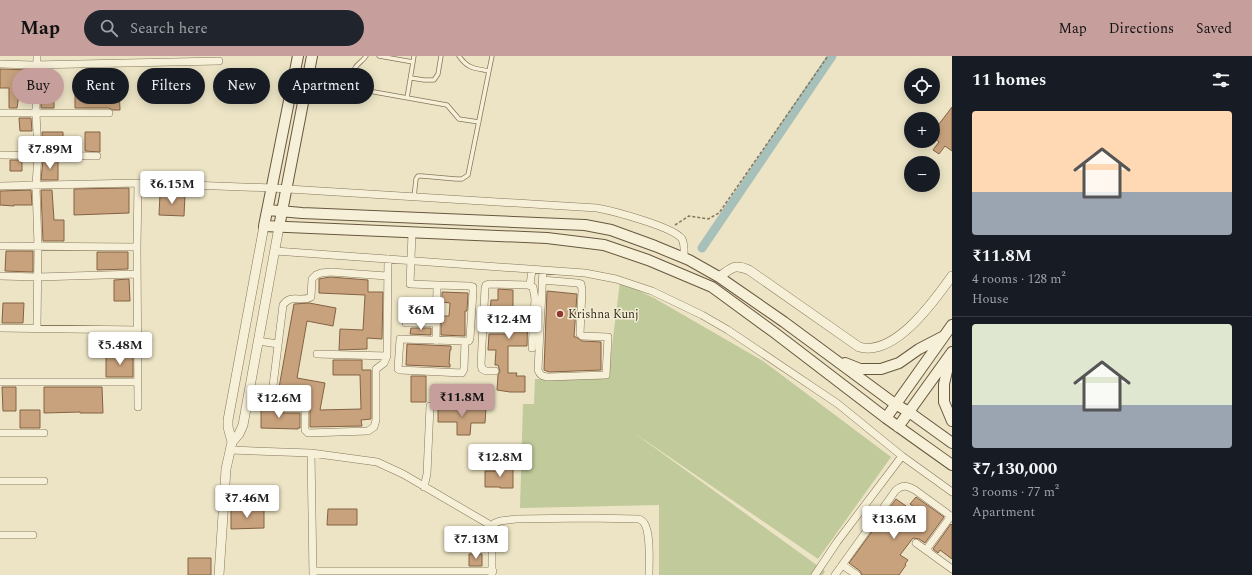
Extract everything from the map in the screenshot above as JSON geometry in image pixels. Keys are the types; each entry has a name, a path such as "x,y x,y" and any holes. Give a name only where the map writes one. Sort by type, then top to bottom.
{"main road":[{"path":"298,56 264,226 547,238 604,245 648,260 712,287 898,427 952,465"},
{"path":"279,227 312,56"},
{"path":"268,210 302,213 585,225 610,230 684,258 719,277 784,322 895,404 909,412 952,443"},
{"path":"886,418 952,324"},
{"path":"835,360 860,369 880,369 899,363 944,336"},
{"path":"898,427 951,353"},
{"path":"951,353 944,384 944,402 952,421"}],"street":[{"path":"37,56 37,328"},
{"path":"0,64 219,61"},
{"path":"0,113 109,113"},
{"path":"0,154 97,156"},
{"path":"138,183 138,407"},
{"path":"0,186 138,183 272,188 597,208 637,218 673,232 679,236 684,244 684,258"},
{"path":"219,575 224,482 231,446 228,420 264,226"},
{"path":"231,446 243,425 279,227"},
{"path":"412,233 411,284 473,287 474,291 470,338 469,341 400,339 398,369 462,373 464,369 465,341"},
{"path":"0,246 137,247"},
{"path":"275,251 586,274 616,279 652,291 702,315 728,330 838,404 902,456 952,492"},
{"path":"387,276 331,272 321,273 312,279 311,297 307,300 292,298 286,301 283,305 272,396 276,399 303,402 305,406 305,430 308,433 368,431 374,427 376,420 376,369 384,363 387,356 388,259"},
{"path":"719,277 732,267 741,266 749,270 859,347 867,349 881,346 904,331 917,320 952,276"},
{"path":"532,270 530,285 533,288 534,293 532,348"},
{"path":"542,280 581,284 580,334 582,336 608,337 606,375 547,377 542,376 538,370 542,280 543,270"},
{"path":"0,276 38,277 137,274"},
{"path":"495,371 482,369 481,364 485,286 489,284 530,285"},
{"path":"436,341 437,286"},
{"path":"406,323 436,323"},
{"path":"0,328 138,330"},
{"path":"258,341 278,344"},
{"path":"317,354 387,356"},
{"path":"0,382 138,382"},
{"path":"424,487 427,474 430,406"},
{"path":"0,433 44,433"},
{"path":"231,446 311,453 377,462 403,474 492,526"},
{"path":"311,453 313,573 492,573 492,526"},
{"path":"815,575 837,542 902,456"},
{"path":"0,481 44,481"},
{"path":"835,575 899,487 908,486 915,490 951,517 926,550"},
{"path":"492,526 500,521 516,519 639,519 644,522 646,527 649,546 649,575"},
{"path":"0,535 33,535"},
{"path":"916,543 952,569"},
{"path":"842,565 857,575"}],"lane":[{"path":"366,56 352,72 352,84 358,88 447,105 459,119 479,122"},
{"path":"379,56 414,62"},
{"path":"407,98 414,56"},
{"path":"411,78 434,80 438,74 441,56"},
{"path":"459,56 468,66 489,70"},
{"path":"414,197 416,179 418,176 462,179 468,175 492,56"}],"path":[{"path":"674,226 689,216 708,219 719,212 828,56"}],"green space":[{"path":"620,282 654,298 763,361 891,457 818,559 630,430 825,571 823,575 659,575 659,505 520,508 523,404 534,404 535,379 608,378"}],"building":[{"path":"0,69 12,69 12,104 18,104 17,108 9,108 9,88 0,88"},
{"path":"41,104 54,104 54,108 41,108"},
{"path":"75,104 120,104 120,110 113,110 109,108 75,108"},
{"path":"952,107 952,151 945,146 939,154 933,150 934,148 940,148 940,123"},
{"path":"19,118 31,118 32,131 20,131"},
{"path":"42,132 63,132 63,151 43,150"},
{"path":"85,132 100,132 100,152 85,151"},
{"path":"10,160 22,160 22,171 10,171"},
{"path":"43,160 58,161 58,180 41,180"},
{"path":"129,188 129,213 74,215 74,189"},
{"path":"31,190 32,205 0,205 0,191"},
{"path":"41,190 52,190 54,220 64,220 64,241 43,241"},
{"path":"160,194 185,195 184,216 159,215"},
{"path":"6,251 33,251 33,272 5,271"},
{"path":"97,252 128,252 128,269 97,270"},
{"path":"330,277 368,280 368,292 383,292 382,339 367,338 367,349 339,350 340,329 363,330 365,295 319,293 319,279"},
{"path":"129,279 130,301 114,301 114,280"},
{"path":"498,289 513,290 513,307 516,307 516,310 528,310 527,346 508,346 508,373 517,373 516,376 525,376 525,392 497,390 498,375 500,371 498,365 495,365 496,350 488,350 489,334 509,334 510,317 501,317 501,314 490,314 491,300 498,300"},
{"name":"Krishna Kunj","path":"547,291 577,294 574,337 582,341 601,342 601,370 549,372 544,370"},
{"path":"442,292 468,293 467,311 465,311 465,336 441,335 441,316 449,316 450,303 442,302"},
{"path":"3,303 24,303 23,323 2,323"},
{"path":"309,303 336,308 333,326 307,321 297,378 325,383 320,410 361,409 360,375 333,375 333,360 362,360 362,370 371,370 371,419 361,420 362,426 310,427 310,399 278,393 294,304"},
{"path":"411,328 431,328 431,335 410,334"},
{"path":"407,344 451,346 450,367 406,365"},
{"path":"106,356 133,356 133,377 106,377"},
{"path":"411,376 426,376 426,402 411,402"},
{"path":"2,387 16,387 16,411 3,411"},
{"path":"44,387 102,387 103,413 44,413"},
{"path":"261,408 283,409 283,413 300,413 300,428 261,428"},
{"path":"438,408 486,408 485,423 471,423 470,435 457,435 457,422 438,422"},
{"path":"20,410 40,410 40,428 20,428"},
{"path":"500,466 513,466 513,488 485,487 485,471 500,471"},
{"path":"916,497 944,517 925,543 919,539 913,538 900,555 908,560 899,575 862,575 860,571 849,563 896,499 906,506 897,518 911,528 922,513 910,504"},
{"path":"328,509 357,509 357,525 327,525"},
{"path":"231,510 264,510 264,528 231,529"},
{"path":"951,524 952,559 940,550 938,553 933,549"},
{"path":"469,554 482,554 482,566 469,566"},
{"path":"188,558 211,558 211,575 188,575"}],"waterway":[{"path":"702,248 832,56"}],"place":[{"name":"Krishna Kunj","path":"560,314"}]}
